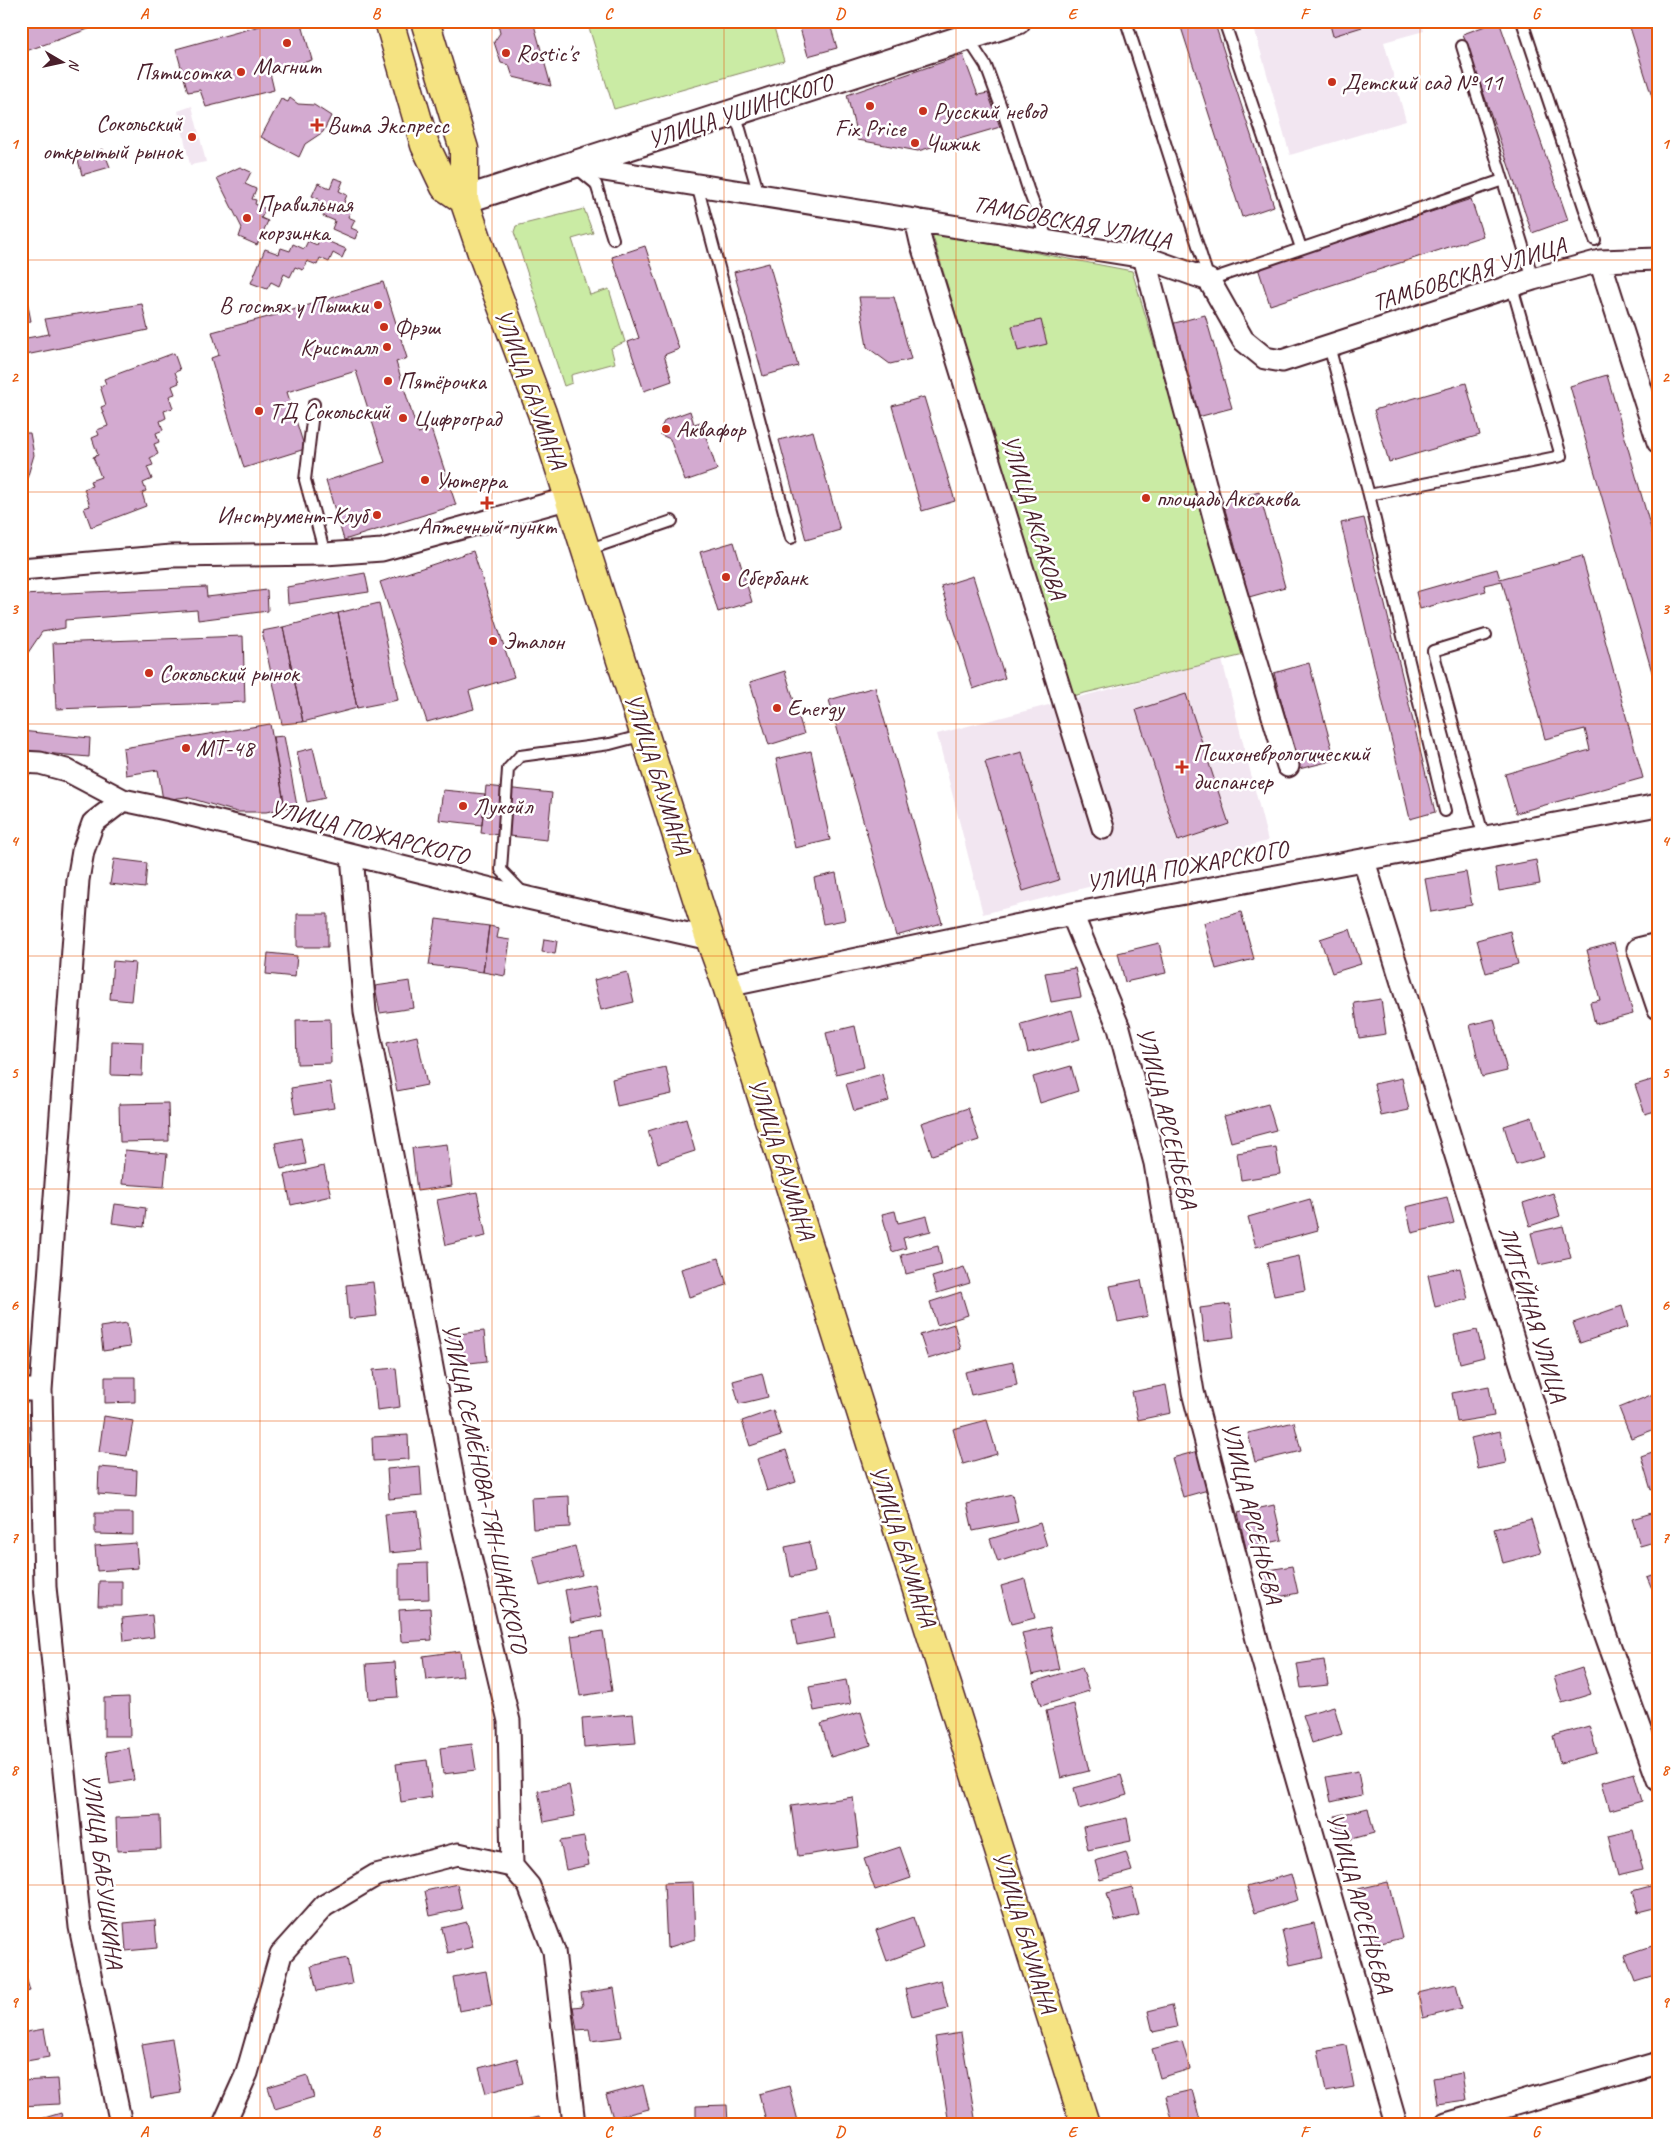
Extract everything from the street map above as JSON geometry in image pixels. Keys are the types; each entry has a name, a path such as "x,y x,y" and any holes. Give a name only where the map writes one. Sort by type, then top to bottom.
{"main road":[{"path":"389,21 425,145 444,187 464,200"},
{"name":"УЛИЦА БАУМАНА","path":"425,21 464,149 464,200 542,413 570,498 710,939 727,986 1085,2124"}],"street":[{"name":"УЛИЦА УШИНСКОГО","path":"464,200 734,112 964,29 1017,21"},
{"name":"ТАМБОВСКАЯ УЛИЦА","path":"573,165 1144,257 1209,280 1243,340 1265,358 1282,361 1512,286 1600,261 1658,259"},
{"name":"УЛИЦА АКСАКОВА","path":"916,220 921,242 1103,828"},
{"path":"1144,257 1221,543 1288,766"},
{"path":"1600,261 1658,442"},
{"path":"21,568 171,556 325,554 382,550 570,498"},
{"name":"УЛИЦА ПОЖАРСКОГО","path":"21,762 40,763 66,770 123,800 528,898 710,939"},
{"name":"УЛИЦА БАБУШКИНА","path":"121,2124 80,1927 46,1587 31,1390 78,880 83,851 93,823 123,800"},
{"name":"УЛИЦА ПОЖАРСКОГО","path":"727,986 1072,914 1658,805"},
{"name":"УЛИЦА СЕМЁНОВА-ТЯН-ШАНСКОГО","path":"352,855 366,1012 458,1504 509,1720 512,1866"},
{"name":"ЛИТЕЙНАЯ УЛИЦА","path":"1364,861 1604,1630 1658,1780"},
{"name":"УЛИЦА АРСЕНЬЕВА","path":"1072,914 1119,1028 1155,1163 1193,1392 1262,1660 1396,2124"},
{"path":"1658,944 1638,949 1658,1008"},
{"path":"224,2124 248,2073 281,1954 324,1906 376,1875 458,1854 512,1866 529,1886 554,1950 574,2124"},
{"path":"1446,2124 1658,2063"}],"lane":[{"path":"1126,21 1209,280 1504,180"},
{"path":"1224,21 1301,248"},
{"path":"1522,21 1595,240"},
{"path":"964,29 986,66 1048,241"},
{"path":"1462,46 1533,280"},
{"path":"734,112 758,195"},
{"path":"573,165 596,184 613,239"},
{"path":"697,184 791,538"},
{"path":"1369,495 1561,456 1512,286"},
{"path":"1329,346 1369,495 1445,811"},
{"path":"314,404 305,480 325,554"},
{"path":"586,550 672,521"},
{"path":"1484,838 1433,651 1486,635"},
{"path":"528,898 501,870 508,769 520,756 610,744 645,734"}],"shaded area":[{"name":"Детский сад № 11","path":"1252,21 1421,21 1424,31 1384,42 1406,121 1290,155"},
{"name":"Сокольский открытый рынок","path":"192,106 206,162 190,165 178,111"},
{"path":"1222,660 1268,841 983,914 937,734"}],"green space":[{"path":"587,21 772,21 784,61 614,109"},
{"path":"584,209 593,233 572,239 590,295 609,289 625,342 611,348 615,363 571,375 572,383 564,386 514,232 516,226"},
{"path":"932,233 1132,271 1248,654 1068,697"}],"building":[{"path":"21,21 111,21 26,51 21,35"},
{"path":"278,21 301,21 312,60 270,73 274,90 206,107 200,90 188,92 176,49"},
{"path":"497,21 533,21 551,86 513,77 509,65 501,63 494,42 500,33"},
{"path":"798,21 829,21 837,48 808,56"},
{"path":"1179,21 1214,21 1274,206 1242,217"},
{"path":"1329,21 1360,21 1362,27 1333,36"},
{"path":"1499,21 1568,220 1532,233 1463,34"},
{"path":"1628,21 1658,21 1658,116"},
{"name":"Русский невод","path":"963,55 978,95 988,93 1000,127 918,151 858,140 847,95"},
{"path":"290,98 298,104 314,105 331,116 323,132 305,144 299,157 261,137 281,99 288,102"},
{"path":"103,149 110,167 82,175 77,156"},
{"path":"240,167 251,172 245,184 256,189 252,199 256,200 255,204 266,209 261,218 268,221 257,245 239,237 242,228 217,178"},
{"path":"334,178 343,181 339,191 347,195 344,202 353,206 348,217 355,220 351,228 358,231 355,239 332,229 335,221 323,216 327,207 317,203 319,199 312,196 318,183 330,188"},
{"path":"1471,199 1483,236 1270,305 1258,268"},
{"path":"320,238 346,249 342,258 333,253 329,262 320,258 317,265 307,261 303,270 295,267 290,277 284,274 279,286 271,282 267,289 251,283 265,249 279,254 281,248 290,251 293,244 304,249 308,241 317,245"},
{"path":"645,246 679,349 664,355 672,381 644,391 628,342 639,338 612,257"},
{"path":"769,263 798,366 763,376 734,272"},
{"path":"21,270 31,321 21,323"},
{"name":"ТД Сокольский","path":"383,282 407,358 396,362 418,433 431,429 456,505 344,540 326,481 385,462 356,371 287,392 305,449 244,468 211,358 219,355 212,332 283,313"},
{"path":"859,297 894,297 911,359 890,364 867,347"},
{"path":"142,304 148,330 21,356 21,339 49,334 45,319"},
{"path":"1205,315 1232,408 1198,417 1171,324"},
{"path":"1041,320 1047,344 1018,351 1012,326"},
{"path":"174,353 180,370 175,372 179,383 172,386 175,394 169,396 173,408 164,411 166,418 160,421 163,430 156,433 159,442 154,444 158,454 150,458 153,465 147,467 152,479 143,483 146,491 142,493 146,506 91,527 84,508 90,506 84,489 92,486 90,481 101,477 93,457 98,455 92,438 99,435 97,430 108,426 101,407 106,405 100,386 106,384 104,379"},
{"path":"1607,375 1658,553 1658,693 1570,386"},
{"path":"1466,383 1480,435 1389,462 1374,410"},
{"path":"924,397 955,501 922,511 892,406"},
{"path":"690,411 694,424 701,422 717,470 685,481 670,439 661,435 660,429 665,420"},
{"path":"813,431 840,530 806,540 779,440"},
{"path":"21,433 30,433 34,455 21,499"},
{"path":"1259,492 1285,587 1249,597 1223,502"},
{"path":"1364,518 1435,812 1410,819 1341,523"},
{"name":"Сбербанк","path":"734,542 752,602 718,612 700,552"},
{"path":"473,551 514,677 469,691 474,709 427,722 380,582"},
{"path":"1582,556 1643,778 1516,813 1505,774 1590,750 1585,729 1545,739 1502,581 1484,585 1486,591 1420,609 1416,592 1497,569 1500,579"},
{"path":"365,573 369,592 288,604 287,587"},
{"path":"973,576 1005,678 973,689 941,586"},
{"path":"206,587 207,597 267,590 268,611 198,620 197,610 65,620 65,628 42,632 21,663 21,595"},
{"path":"379,603 398,700 357,708 338,613"},
{"path":"338,613 357,708 303,722 283,627"},
{"path":"283,627 303,722 282,724 262,631"},
{"name":"Сокольский рынок","path":"243,636 245,702 56,709 53,643"},
{"path":"1309,663 1335,760 1299,769 1274,673"},
{"name":"Energy","path":"785,671 804,734 769,745 750,682"},
{"path":"875,687 942,923 896,936 829,700"},
{"name":"Психоневрологический диспансер","path":"1186,694 1229,824 1178,841 1136,710"},
{"path":"270,724 285,808 266,812 237,812 186,797 163,800 158,770 126,775 123,748"},
{"path":"21,731 90,738 89,757 21,751"},
{"path":"284,736 297,806 285,808 273,737"},
{"path":"313,748 325,798 307,802 297,752"},
{"path":"811,751 830,840 795,848 776,759"},
{"path":"1022,752 1059,880 1023,891 985,762"},
{"path":"486,786 552,793 547,840 481,833"},
{"path":"443,790 485,794 482,825 439,820"},
{"path":"114,859 147,863 145,888 110,884"},
{"path":"1536,860 1540,884 1499,891 1495,868"},
{"path":"1466,872 1472,905 1431,912 1425,879"},
{"path":"836,873 845,920 823,924 814,878"},
{"path":"1241,912 1254,959 1216,969 1204,923"},
{"path":"297,914 328,914 328,947 297,947"},
{"path":"436,919 489,926 483,972 429,965"},
{"path":"489,926 499,928 497,938 510,940 505,976 483,972"},
{"path":"1350,929 1361,964 1332,973 1320,939"},
{"path":"1510,931 1518,964 1486,973 1477,940"},
{"path":"544,939 557,941 555,954 542,952"},
{"path":"1159,943 1166,973 1125,982 1118,953"},
{"path":"1614,943 1633,1014 1595,1024 1590,1002 1600,1000 1587,950"},
{"path":"268,953 297,956 295,977 266,974"},
{"path":"113,961 135,963 131,1001 110,999"},
{"path":"1075,968 1081,997 1051,1002 1045,973"},
{"path":"627,972 634,1002 601,1010 594,980"},
{"path":"410,981 414,1008 380,1013 375,986"},
{"path":"1381,999 1386,1034 1359,1038 1354,1003"},
{"path":"1072,1010 1080,1039 1028,1053 1021,1024"},
{"path":"330,1019 331,1063 297,1064 296,1020"},
{"path":"1494,1019 1507,1071 1482,1077 1470,1025"},
{"path":"855,1026 864,1067 836,1074 826,1033"},
{"path":"417,1036 427,1085 397,1091 387,1043"},
{"path":"112,1041 143,1042 142,1076 111,1075"},
{"path":"1071,1066 1078,1091 1040,1103 1033,1077"},
{"path":"666,1067 672,1094 617,1106 612,1079"},
{"path":"882,1074 889,1101 854,1111 846,1084"},
{"path":"1402,1078 1409,1110 1381,1116 1374,1084"},
{"path":"1658,1078 1658,1110 1645,1114 1635,1085"},
{"path":"330,1082 334,1108 295,1114 291,1088"},
{"path":"168,1103 169,1141 120,1142 119,1104"},
{"path":"1268,1104 1276,1130 1231,1142 1224,1116"},
{"path":"968,1108 979,1140 932,1155 921,1123"},
{"path":"1532,1117 1544,1157 1516,1165 1504,1126"},
{"path":"686,1119 695,1151 658,1163 648,1131"},
{"path":"301,1138 306,1164 281,1169 275,1143"},
{"path":"447,1144 452,1186 417,1191 412,1148"},
{"path":"1276,1147 1280,1174 1241,1180 1237,1153"},
{"path":"125,1150 167,1154 164,1187 122,1184"},
{"path":"324,1166 331,1196 291,1205 285,1175"},
{"path":"477,1192 486,1236 446,1245 437,1200"},
{"path":"1553,1193 1560,1216 1530,1226 1523,1203"},
{"path":"1447,1197 1454,1223 1412,1233 1406,1207"},
{"path":"1310,1199 1318,1230 1256,1247 1248,1217"},
{"path":"115,1204 146,1208 144,1227 112,1223"},
{"path":"895,1211 898,1223 927,1216 931,1231 903,1238 906,1248 892,1252 882,1214"},
{"path":"1563,1226 1571,1258 1539,1265 1531,1233"},
{"path":"938,1246 942,1265 906,1274 901,1255"},
{"path":"1299,1256 1305,1290 1274,1296 1267,1263"},
{"path":"719,1258 727,1285 689,1297 681,1269"},
{"path":"964,1267 970,1283 937,1293 932,1277"},
{"path":"1460,1268 1468,1299 1435,1307 1428,1275"},
{"path":"1141,1280 1148,1316 1118,1322 1110,1286"},
{"path":"373,1282 377,1316 349,1319 346,1285"},
{"path":"961,1292 968,1315 937,1325 930,1302"},
{"path":"1230,1304 1234,1337 1204,1341 1200,1308"},
{"path":"1622,1306 1628,1327 1580,1343 1573,1323"},
{"path":"127,1323 130,1347 103,1351 100,1327"},
{"path":"954,1324 961,1349 928,1359 920,1335"},
{"path":"1477,1330 1484,1357 1460,1363 1454,1335"},
{"path":"484,1331 487,1361 452,1365 449,1335"},
{"path":"1013,1362 1017,1385 971,1395 965,1372"},
{"path":"396,1368 400,1407 377,1410 373,1370"},
{"path":"762,1373 768,1397 739,1404 733,1381"},
{"path":"105,1377 135,1377 135,1402 105,1403"},
{"path":"1166,1385 1171,1413 1138,1420 1132,1392"},
{"path":"1489,1386 1494,1416 1457,1422 1452,1393"},
{"path":"1658,1392 1658,1428 1631,1438 1619,1408"},
{"path":"773,1410 781,1436 750,1446 742,1421"},
{"path":"104,1416 133,1421 127,1456 99,1452"},
{"path":"987,1420 997,1454 963,1464 953,1429"},
{"path":"1294,1422 1301,1451 1255,1462 1248,1433"},
{"path":"1500,1431 1506,1463 1478,1469 1471,1438"},
{"path":"408,1435 409,1459 373,1461 372,1437"},
{"path":"786,1450 796,1482 767,1491 757,1459"},
{"path":"1658,1450 1658,1487 1651,1490 1641,1456"},
{"path":"1198,1451 1208,1490 1183,1497 1172,1458"},
{"path":"420,1466 422,1496 389,1499 387,1469"},
{"path":"99,1467 137,1470 136,1497 98,1494"},
{"path":"1012,1494 1018,1522 973,1531 967,1504"},
{"path":"569,1496 570,1527 533,1529 531,1498"},
{"path":"1274,1505 1282,1540 1246,1548 1238,1513"},
{"path":"418,1511 422,1550 389,1553 385,1514"},
{"path":"1658,1511 1658,1541 1640,1546 1632,1519"},
{"path":"95,1513 133,1513 133,1535 95,1534"},
{"path":"1531,1519 1541,1553 1503,1563 1494,1529"},
{"path":"1040,1523 1047,1546 998,1562 990,1539"},
{"path":"809,1542 815,1572 791,1577 785,1547"},
{"path":"136,1543 138,1568 97,1571 95,1546"},
{"path":"575,1546 582,1575 540,1586 533,1557"},
{"path":"428,1563 429,1599 399,1600 399,1564"},
{"path":"1292,1566 1298,1593 1269,1599 1263,1571"},
{"path":"1658,1573 1658,1598 1656,1598 1647,1577"},
{"path":"1025,1579 1035,1618 1011,1624 1001,1586"},
{"path":"99,1581 122,1581 122,1606 98,1606"},
{"path":"595,1584 602,1616 571,1622 565,1590"},
{"path":"430,1608 432,1640 401,1642 399,1610"},
{"path":"830,1612 835,1638 797,1645 792,1619"},
{"path":"152,1615 154,1637 124,1641 122,1618"},
{"path":"1050,1627 1059,1669 1032,1675 1022,1633"},
{"path":"603,1631 612,1691 580,1696 571,1636"},
{"path":"460,1651 463,1676 426,1680 423,1656"},
{"path":"1324,1660 1328,1685 1301,1688 1297,1664"},
{"path":"395,1662 398,1697 369,1699 366,1664"},
{"path":"1082,1667 1089,1691 1041,1706 1033,1682"},
{"path":"1582,1668 1591,1694 1562,1703 1554,1677"},
{"path":"846,1680 851,1704 814,1711 809,1687"},
{"path":"129,1697 130,1736 104,1736 104,1698"},
{"path":"1074,1704 1089,1771 1061,1778 1046,1711"},
{"path":"1334,1706 1342,1734 1312,1743 1303,1715"},
{"path":"861,1712 871,1745 831,1757 821,1724"},
{"path":"633,1714 636,1743 584,1747 582,1718"},
{"path":"1589,1726 1597,1753 1560,1763 1553,1736"},
{"path":"472,1744 476,1770 443,1774 440,1748"},
{"path":"129,1748 134,1780 110,1784 106,1752"},
{"path":"427,1760 432,1797 401,1802 396,1764"},
{"path":"1358,1771 1362,1795 1331,1802 1326,1777"},
{"path":"1634,1773 1642,1801 1610,1810 1602,1782"},
{"path":"1121,1775 1127,1795 1079,1809 1074,1788"},
{"path":"569,1785 575,1816 544,1822 538,1791"},
{"path":"853,1797 859,1847 798,1856 791,1806"},
{"path":"1368,1808 1374,1833 1341,1842 1335,1816"},
{"path":"160,1816 161,1849 117,1851 116,1818"},
{"path":"1127,1818 1131,1841 1088,1850 1083,1827"},
{"path":"1633,1830 1643,1870 1618,1876 1608,1836"},
{"path":"584,1837 589,1865 566,1870 560,1841"},
{"path":"900,1847 911,1878 875,1890 864,1859"},
{"path":"1126,1852 1132,1871 1100,1880 1095,1861"},
{"path":"1291,1874 1298,1900 1255,1913 1247,1887"},
{"path":"693,1882 695,1939 667,1948 664,1883"},
{"path":"1388,1882 1402,1938 1373,1945 1358,1889"},
{"path":"457,1884 462,1909 430,1916 425,1891"},
{"path":"1658,1884 1658,1908 1638,1913 1632,1891"},
{"path":"1132,1887 1139,1915 1115,1921 1107,1893"},
{"path":"913,1917 923,1948 887,1961 876,1930"},
{"path":"155,1920 157,1948 126,1951 124,1923"},
{"path":"467,1922 473,1947 448,1953 442,1928"},
{"path":"1314,1923 1322,1958 1290,1965 1282,1930"},
{"path":"21,1937 23,1937 27,1961 21,1961"},
{"path":"1658,1944 1658,1975 1635,1982 1625,1955"},
{"path":"347,1958 352,1984 317,1991 311,1966"},
{"path":"21,1970 24,1970 30,1991 21,1993"},
{"path":"486,1971 492,2005 459,2011 453,1977"},
{"path":"941,1980 948,2008 912,2017 905,1989"},
{"path":"1456,1984 1462,2008 1423,2018 1418,1993"},
{"path":"614,1988 622,2037 591,2041 589,2029 577,2030 573,2007 583,2006 581,1993"},
{"path":"1172,2005 1177,2027 1153,2032 1148,2011"},
{"path":"44,2029 49,2057 21,2062 21,2033"},
{"path":"961,2033 976,2124 949,2124 935,2037"},
{"path":"172,2039 181,2093 151,2098 142,2044"},
{"path":"1182,2041 1190,2069 1160,2078 1152,2049"},
{"path":"1346,2045 1354,2087 1326,2092 1318,2050"},
{"path":"517,2058 523,2083 486,2093 479,2068"},
{"path":"1462,2073 1466,2100 1437,2104 1433,2078"},
{"path":"307,2075 314,2097 275,2109 268,2087"},
{"path":"57,2079 59,2104 21,2106 21,2081"},
{"path":"643,2085 649,2109 613,2118 606,2095"},
{"path":"789,2086 798,2121 788,2124 767,2124 759,2094"},
{"path":"1192,2090 1201,2124 1173,2124 1166,2096"},
{"path":"727,2105 728,2124 696,2124 696,2106"},
{"path":"61,2113 64,2124 24,2124"},
{"path":"539,2117 541,2124 509,2124"}],"place":[{"name":"Магнит","path":"287,43"},
{"name":"Rostic's","path":"506,53"},
{"name":"Пятисотка","path":"241,72"},
{"name":"Детский сад № 11","path":"1332,82"},
{"name":"Fix Price","path":"870,106"},
{"name":"Русский невод","path":"923,111"},
{"name":"Вита Экспресс","path":"317,125"},
{"name":"Сокольский открытый рынок","path":"192,137"},
{"name":"Чижик","path":"915,143"},
{"name":"Правильная корзинка","path":"247,218"},
{"name":"В гостях у Пышки","path":"378,305"},
{"name":"Фрэш","path":"384,327"},
{"name":"Кристалл","path":"387,347"},
{"name":"Пятёрочка","path":"388,381"},
{"name":"ТД Сокольский","path":"259,411"},
{"name":"Цифроград","path":"403,418"},
{"name":"Аквафор","path":"666,429"},
{"name":"Уютерра","path":"425,480"},
{"name":"площадь Аксакова","path":"1146,498"},
{"name":"Аптечный пункт","path":"487,503"},
{"name":"Инструмент-Клуб","path":"377,515"},
{"name":"Сбербанк","path":"726,577"},
{"name":"Эталон","path":"493,641"},
{"name":"Сокольский рынок","path":"149,673"},
{"name":"Energy","path":"777,708"},
{"name":"МТ-48","path":"186,748"},
{"name":"Психоневрологический диспансер","path":"1182,767"},
{"name":"Лукойл","path":"463,806"}]}
